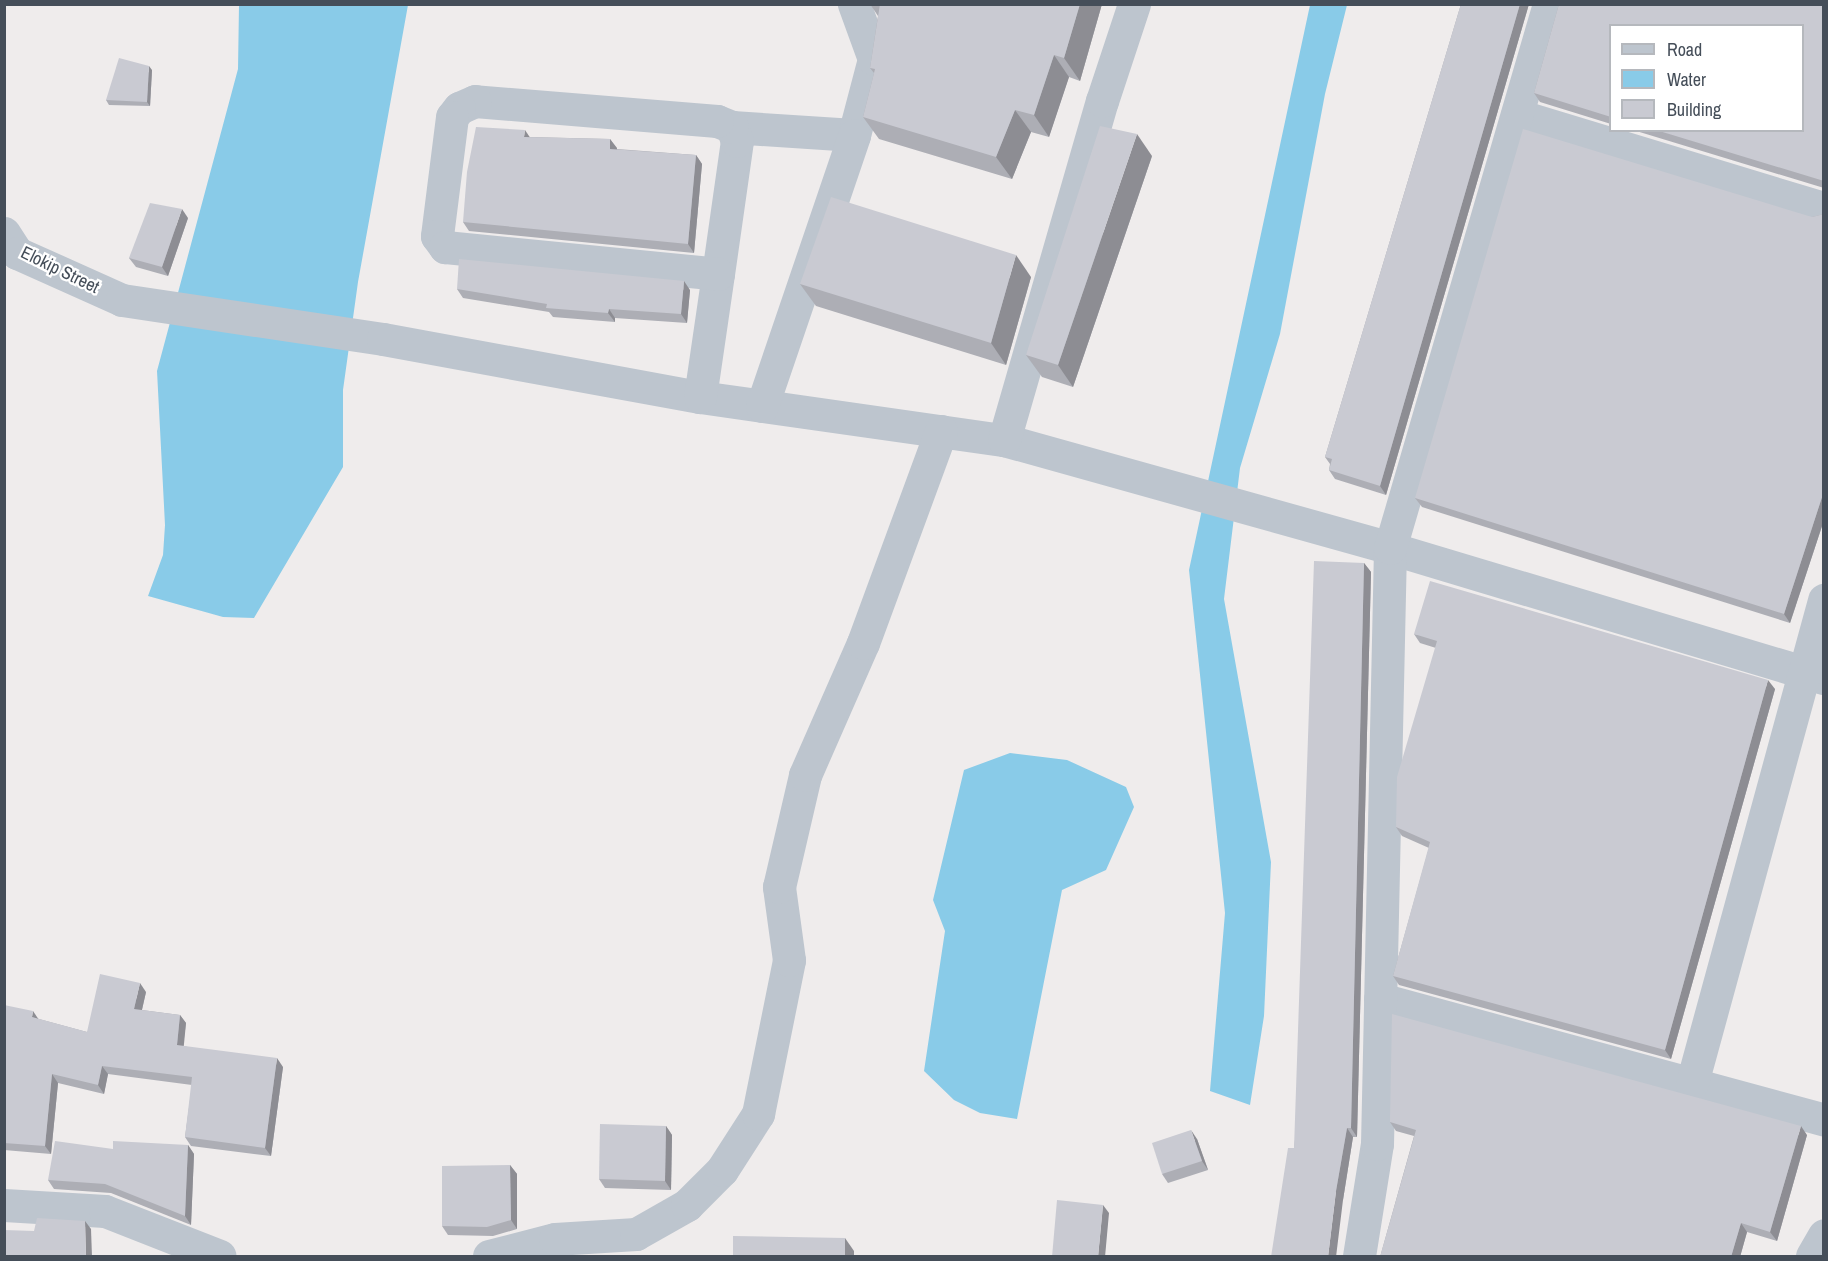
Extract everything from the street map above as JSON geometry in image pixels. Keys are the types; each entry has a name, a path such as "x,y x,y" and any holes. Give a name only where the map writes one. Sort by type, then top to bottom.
{"street":[{"path":"762,406 854,135 874,58 854,4"},
{"path":"1004,440 1102,101 1134,4"},
{"path":"1359,1257 1377,1144 1390,548 1549,4"},
{"path":"718,274 445,247 437,236 452,117 459,108 475,101 717,121 732,127 854,135"},
{"path":"1517,115 1824,208"},
{"path":"700,397 737,141 732,127"},
{"name":"Elokip Street","path":"4,233 17,253 122,300 383,339 700,397 1004,440 1390,548 1813,674"},
{"path":"489,1257 555,1239 636,1234 687,1205 722,1170 759,1114 789,960 779,887 805,776 863,643 941,431"},
{"path":"1692,1083 1813,674 1824,600"},
{"path":"1380,999 1824,1120"},
{"path":"4,1205 105,1211 220,1257"},
{"path":"1812,1257 1824,1235"}],"water":[{"path":"239,5 408,5 358,282 343,390 343,467 254,618 223,617 148,596 163,555 165,525 157,371 238,69"},
{"path":"1310,5 1347,5 1325,94 1280,334 1240,468 1224,599 1271,862 1264,1016 1250,1105 1210,1091 1225,913 1189,570"},
{"path":"1010,753 1067,760 1126,787 1134,807 1106,870 1062,890 1017,1119 980,1113 954,1100 924,1071 945,931 933,900 964,770"}],"building":[{"path":"880,4 1080,4 1064,58 1054,55 1034,115 1015,110 996,157 863,117 875,69 870,68"},
{"path":"1461,4 1520,4 1380,486 1329,470 1332,459 1325,457"},
{"path":"1559,4 1824,4 1824,181 1663,132 1804,132 1804,24 1609,24 1609,116 1534,93"},
{"path":"119,58 149,66 147,102 106,100"},
{"path":"1100,126 1137,134 1058,365 1026,355"},
{"path":"476,127 525,130 524,137 610,139 610,149 696,155 688,244 463,222 467,172"},
{"path":"1523,129 1812,217 1824,214 1824,491 1784,614 1415,498"},
{"path":"831,197 1016,255 991,343 800,284"},
{"path":"150,203 182,209 162,267 129,258"},
{"path":"459,259 684,281 681,314 609,309 608,313 546,308 547,304 457,289"},
{"path":"1314,561 1364,563 1351,1128 1347,1128 1328,1257 1271,1257 1288,1148 1294,1148"},
{"path":"1430,581 1768,680 1665,1050 1393,976 1430,842 1396,827 1397,777 1437,641 1414,634"},
{"path":"100,974 140,983 134,1009 180,1015 177,1045 277,1058 265,1148 185,1137 192,1077 102,1066 98,1085 52,1074 45,1146 4,1143 4,1005 33,1011 32,1017 87,1032"},
{"path":"1392,1014 1801,1126 1770,1232 1741,1223 1731,1257 1380,1257 1416,1130 1390,1122"},
{"path":"600,1124 666,1126 665,1181 599,1179"},
{"path":"1191,1130 1202,1161 1162,1174 1152,1143"},
{"path":"55,1141 113,1149 113,1141 188,1145 185,1216 105,1184 48,1180"},
{"path":"510,1165 511,1220 487,1227 442,1226 442,1166"},
{"path":"1057,1200 1103,1205 1098,1257 1052,1257"},
{"path":"37,1218 85,1221 86,1257 4,1257 4,1230 34,1231"},
{"path":"733,1236 845,1238 845,1257 733,1257"}]}
